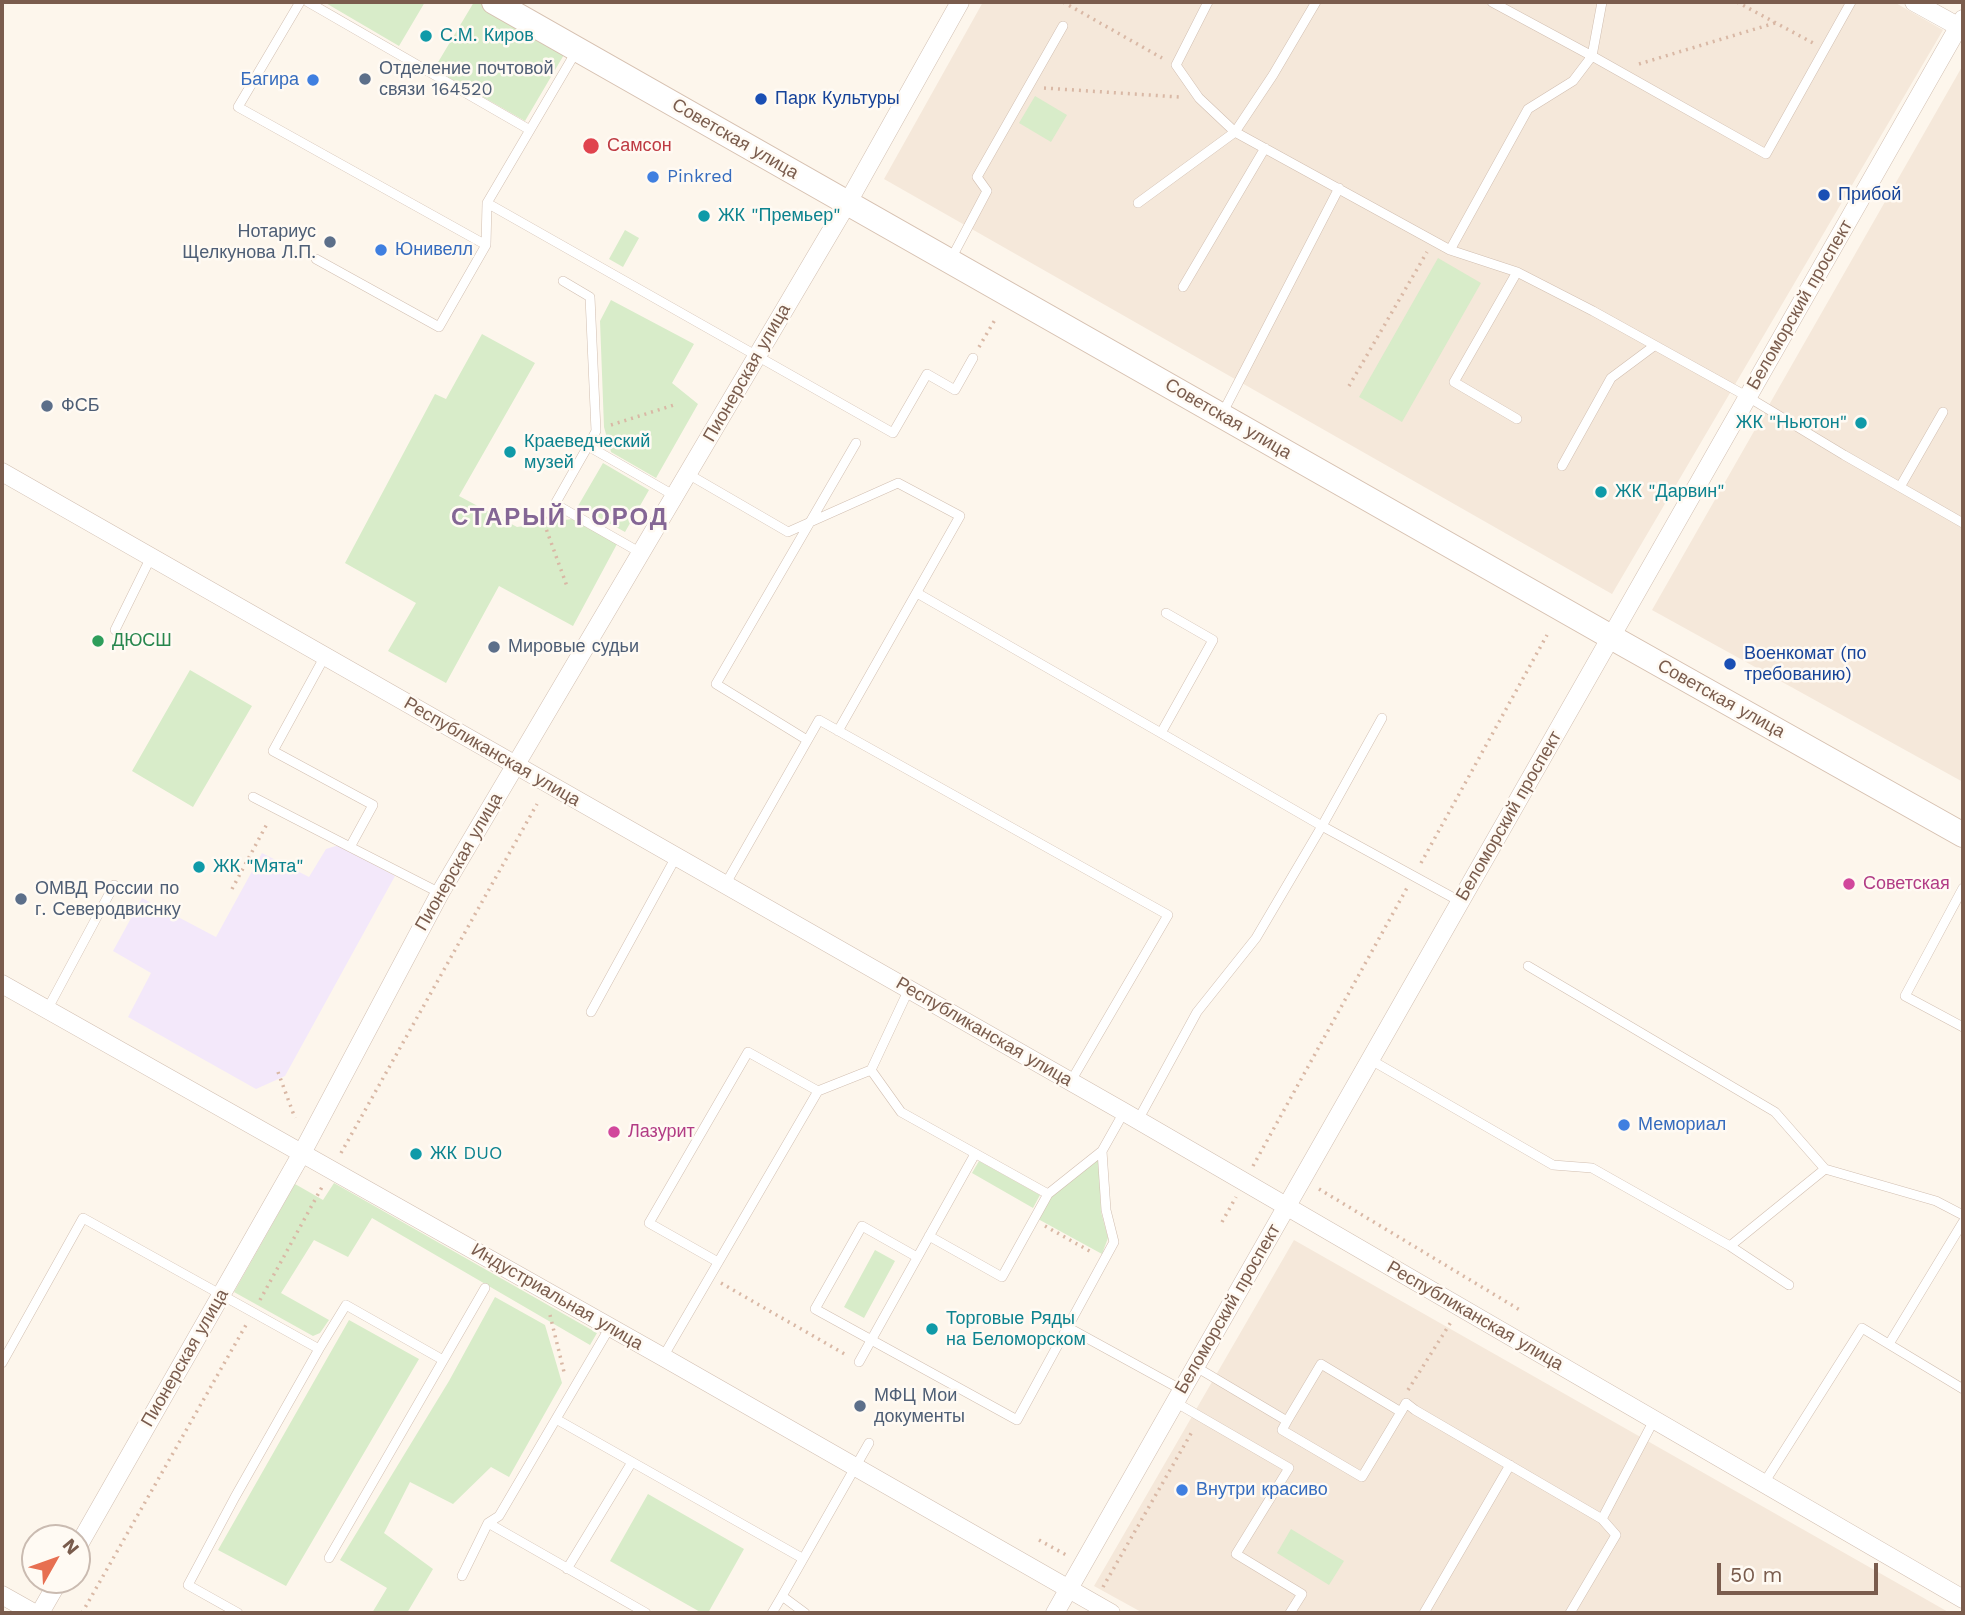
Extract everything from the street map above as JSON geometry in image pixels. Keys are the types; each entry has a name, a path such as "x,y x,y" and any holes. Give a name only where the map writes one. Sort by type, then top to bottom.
{"street":[{"name":"Советская улица","path":"494,2 1963,835"},
{"name":"Пионерская улица","path":"91,1524 302,1153 440,892 848,202 961,2"},
{"path":"1914,2 1962,25"},
{"name":"Беломорский проспект","path":"1055,1613 1962,25"},
{"name":"Республиканская улица","path":"2,472 1131,1116 1963,1599"},
{"name":"Индустриальная улица","path":"2,984 1111,1613"},
{"path":"40,1613 51,1594"},
{"path":"2,1595 34,1613"}],"lane":[{"path":"300,2 238,107 486,245"},
{"path":"308,2 530,130"},
{"path":"1208,2 1176,65 1199,98 1235,132 1450,250 1517,272 1748,397 1963,523"},
{"path":"1138,203 1235,132 1273,75 1316,2"},
{"path":"1492,2 1766,154 1851,2"},
{"path":"1450,250 1528,109 1573,81 1592,56 1602,2"},
{"path":"950,261 987,191 977,177 1063,26"},
{"path":"316,259 439,327 486,245 487,203 578,48"},
{"path":"1183,287 1265,148"},
{"path":"1221,415 1339,188"},
{"path":"487,203 893,433 927,374 955,390 973,358"},
{"path":"1517,272 1454,382 1517,419"},
{"path":"563,281 590,297 596,430 555,504 641,553"},
{"path":"1562,466 1611,378 1654,346"},
{"path":"1900,487 1943,412"},
{"path":"807,740 716,684 856,443"},
{"path":"588,446 675,496"},
{"path":"688,474 788,532 798,543"},
{"path":"788,532 898,483 960,516 838,731"},
{"path":"115,630 150,557"},
{"path":"917,593 1322,826 1461,902"},
{"path":"1161,733 1213,640 1166,613"},
{"path":"325,656 273,751 373,805 350,847"},
{"path":"929,1236 1002,1277 1048,1194 1102,1151 1131,1116 1197,1013 1256,938 1382,718"},
{"path":"725,884 819,720 1168,915 1071,1082"},
{"path":"253,797 440,892"},
{"path":"591,1012 676,857"},
{"path":"47,1010 114,885"},
{"path":"1963,888 1905,996 1963,1027"},
{"path":"1528,966 1775,1112 1825,1170 1936,1201 1963,1215"},
{"path":"663,1357 818,1091 871,1070 909,989"},
{"path":"718,1262 649,1223 721,1098 748,1052 818,1091"},
{"path":"1371,1060 1553,1166 1592,1168 1730,1246 1789,1285"},
{"path":"871,1070 901,1112 1048,1194"},
{"path":"917,1257 862,1226 815,1309 1017,1420 1114,1242 1106,1210 1102,1151"},
{"path":"859,1362 975,1154"},
{"path":"1730,1246 1825,1170"},
{"path":"2,1363 83,1218 319,1349"},
{"path":"1889,1344 1963,1222"},
{"path":"329,1558 485,1288"},
{"path":"238,1613 188,1585 235,1497 346,1305 443,1360"},
{"path":"462,1576 488,1523 499,1516 610,1327"},
{"path":"1068,1327 1179,1396 1200,1417 1289,1468 1236,1554 1302,1594 1290,1613"},
{"path":"1764,1483 1862,1328 1963,1389"},
{"path":"1399,1410 1321,1364 1282,1430 1362,1477 1399,1410 1406,1403 1602,1519 1616,1535 1570,1613"},
{"path":"1196,1367 1287,1421"},
{"path":"556,1419 802,1558"},
{"path":"1602,1519 1654,1420"},
{"path":"772,1613 869,1443"},
{"path":"567,1569 632,1462"},
{"path":"1424,1613 1510,1465"},
{"path":"488,1523 646,1613"},
{"path":"782,1596 805,1613"}],"path":[{"path":"1063,2 1176,65"},
{"path":"1737,2 1824,49"},
{"path":"1619,71 1774,23"},
{"path":"1029,87 1199,98"},
{"path":"1349,386 1433,241"},
{"path":"973,358 996,318"},
{"path":"596,430 674,405"},
{"path":"555,504 544,523 568,589"},
{"path":"1222,1222 1547,635"},
{"path":"82,1613 254,1312 537,804"},
{"path":"232,889 275,808"},
{"path":"278,1072 296,1118"},
{"path":"1303,1180 1520,1310"},
{"path":"1034,1220 1105,1259"},
{"path":"710,1277 859,1362"},
{"path":"543,1290 570,1396"},
{"path":"1399,1410 1452,1320"},
{"path":"1094,1604 1200,1417"},
{"path":"1039,1539 1063,1554"}],"shaded area":[{"path":"983,2 1894,2 1943,30 1612,594 884,179"},
{"path":"1963,65 1963,782 1652,610"},
{"path":"339,845 395,876 285,1076 256,1089 128,1017 151,973 113,951 142,898 216,937 262,853 309,877 326,849"},
{"path":"1294,1240 1950,1613 1143,1613 1094,1586"}],"green space":[{"path":"324,2 425,2 399,46"},
{"path":"474,2 565,53 525,121 434,69"},
{"path":"1035,96 1067,115 1051,142 1019,123"},
{"path":"625,230 639,238 623,267 609,259"},
{"path":"1438,258 1481,283 1402,422 1359,397"},
{"path":"611,300 694,344 672,383 698,404 656,478 611,452 604,427 600,321"},
{"path":"482,334 535,363 459,496 517,527 572,519 617,544 573,626 499,586 446,683 388,651 416,603 345,563 435,394 446,399"},
{"path":"603,463 649,490 625,532 578,506"},
{"path":"190,670 252,706 193,807 132,771"},
{"path":"1099,1157 1101,1212 1108,1238 1102,1254 1038,1219 1051,1196"},
{"path":"979,1161 1040,1195 1033,1208 972,1173"},
{"path":"334,1183 597,1333 590,1345 372,1218 348,1257 314,1240 281,1293 329,1320 320,1333 313,1336 234,1292 295,1184 323,1200"},
{"path":"875,1250 895,1261 864,1318 844,1307"},
{"path":"495,1297 545,1325 562,1383 509,1477 491,1467 453,1504 410,1482 384,1533 433,1569 407,1613 372,1613 387,1588 340,1560 449,1381"},
{"path":"349,1320 419,1359 286,1586 218,1550"},
{"path":"648,1494 744,1549 708,1613 702,1613 610,1561"},
{"path":"1291,1529 1344,1561 1329,1585 1277,1553"}],"place":[{"name":"С.М. Киров","path":"426,36"},
{"name":"Отделение почтовой связи 164520","path":"365,79"},
{"name":"Багира","path":"313,80"},
{"name":"Парк Культуры","path":"761,99"},
{"name":"Самсон","path":"591,146"},
{"name":"Pinkred","path":"653,177"},
{"name":"Прибой","path":"1824,195"},
{"name":"ЖК \"Премьер\"","path":"704,216"},
{"name":"Нотариус Щелкунова Л.П.","path":"330,242"},
{"name":"Юнивелл","path":"381,250"},
{"name":"ФСБ","path":"47,406"},
{"name":"ЖК \"Ньютон\"","path":"1861,423"},
{"name":"Краеведческий музей","path":"510,452"},
{"name":"ЖК \"Дарвин\"","path":"1601,492"},
{"name":"ДЮСШ","path":"98,641"},
{"name":"Мировые судьи","path":"494,647"},
{"name":"Военкомат (по требованию)","path":"1730,664"},
{"name":"ЖК \"Мята\"","path":"199,867"},
{"name":"Советская","path":"1849,884"},
{"name":"ОМВД России по г. Северодвиснку","path":"21,899"},
{"name":"Мемориал","path":"1624,1125"},
{"name":"Лазурит","path":"614,1132"},
{"name":"ЖК DUO","path":"416,1154"},
{"name":"Торговые Ряды на Беломорском","path":"932,1329"},
{"name":"МФЦ Мои документы","path":"860,1406"},
{"name":"Внутри красиво","path":"1182,1490"}],"district":[{"name":"СТАРЫЙ ГОРОД","path":"560,518"}]}
